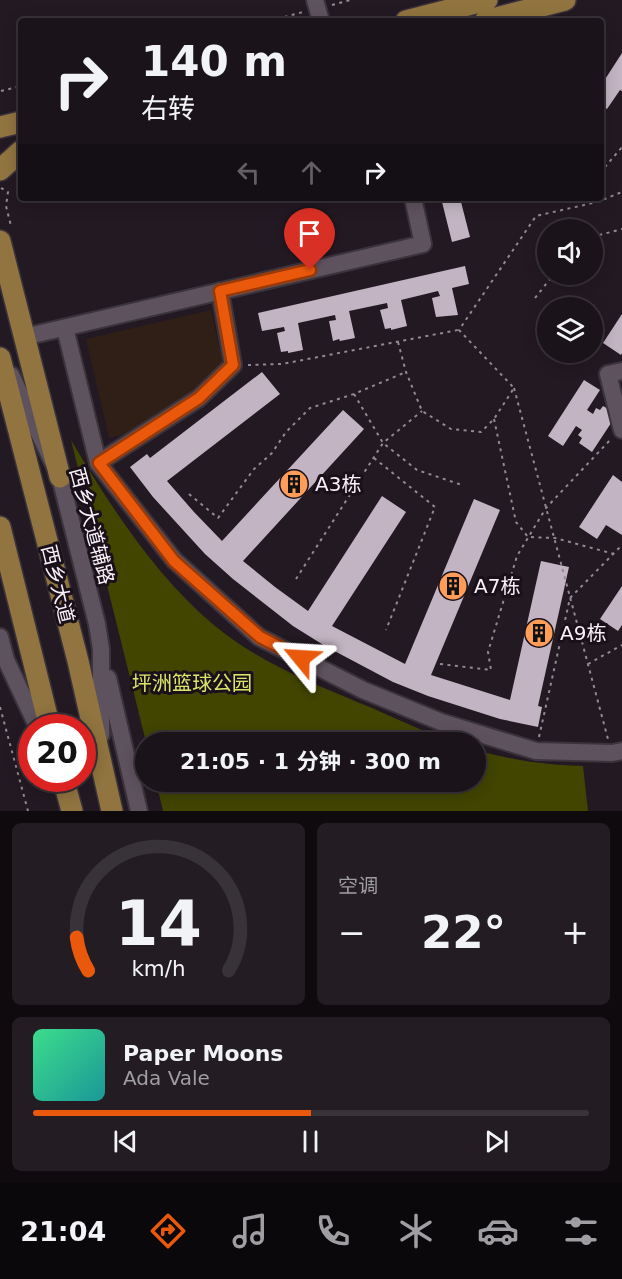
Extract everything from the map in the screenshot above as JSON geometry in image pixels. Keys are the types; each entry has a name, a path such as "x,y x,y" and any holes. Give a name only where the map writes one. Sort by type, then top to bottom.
{"main road":[{"path":"418,18 487,0"},
{"path":"496,18 565,0"},
{"path":"0,113 18,116"},
{"path":"0,127 18,123"},
{"path":"0,149 18,145"},
{"path":"1,182 18,156"},
{"path":"0,241 60,477"},
{"name":"西乡大道","path":"0,358 78,661 112,811"},
{"path":"0,527 47,714"},
{"path":"67,792 72,811"}],"street":[{"path":"315,0 320,18"},
{"path":"24,337 423,244 413,201"},
{"path":"99,463 199,398 233,365 220,291"},
{"path":"65,328 99,463 174,561 260,637 363,690 441,722 536,751 617,752"},
{"name":"西乡大道辅路","path":"0,353 60,477 140,811"},
{"path":"622,370 608,374 622,429"},
{"path":"0,637 6,660 32,714"},
{"name":"西乡大道辅路","path":"101,649 101,766"}],"path":[{"path":"1,92 18,87"},
{"path":"604,166 622,147"},
{"path":"604,198 622,192"},
{"path":"233,365 282,363 459,330 536,216 593,201"},
{"path":"603,234 622,229"},
{"path":"535,298 545,285"},
{"path":"459,330 514,388 588,664 617,752"},
{"path":"398,342 406,372 422,411 451,429 481,432 494,419 514,388"},
{"path":"189,494 218,518 254,469 272,453 286,432 310,408 354,394 406,372"},
{"path":"354,394 383,442 417,470 462,485"},
{"path":"296,579 383,442 422,411"},
{"path":"494,419 516,522 528,537 555,538 614,554"},
{"path":"440,664 491,670 488,652 517,556 546,508 622,429"},
{"path":"373,458 435,507 386,630"},
{"path":"536,751 570,598 622,545"},
{"path":"588,664 622,645"},
{"path":"0,707 28,811"}],"shaded area":[{"path":"211,310 223,365 142,430 109,438 86,339"}],"green space":[{"name":"坪洲篮球公园","path":"71,440 118,515 154,563 193,607 215,626 251,652 291,673 427,732 144,732"},
{"path":"486,753 529,761 583,766 588,811 163,811 158,792 486,792"}],"building":[{"path":"622,53 622,91 620,90 607,109 604,107 604,81"},
{"path":"442,201 461,201 470,237 452,242"},
{"path":"465,266 469,284 452,288 458,315 436,317 432,298 440,296 438,291 401,300 407,326 391,330 391,328 385,329 380,310 388,308 387,303 349,311 355,338 333,341 329,321 336,320 335,315 298,323 303,350 281,352 277,333 285,331 284,327 262,331 258,313"},
{"path":"622,314 621,355 603,343"},
{"path":"262,372 280,394 167,481 222,541 343,410 364,429 243,561 308,611 382,496 406,512 332,626 405,664 474,499 500,510 431,675 510,700 541,561 569,567 538,706 542,707 538,727 500,719 428,696 393,682 325,646 293,626 233,579 205,554 153,497 130,467 147,454 150,458"},
{"path":"584,380 600,390 587,410 593,414 596,408 600,410 603,406 617,414 592,452 579,443 582,438 578,435 582,430 576,426 563,446 548,436"},
{"path":"613,475 622,482 622,535 606,525 597,539 579,527"},
{"path":"622,586 622,625 618,631 600,619"}],"place":[{"name":"A3栋","path":"294,484"},
{"name":"A7栋","path":"453,586"},
{"name":"A9栋","path":"539,633"}],"route":[{"path":"301,658 260,637 174,561 99,463 199,398 233,365 220,291 310,270"}]}
